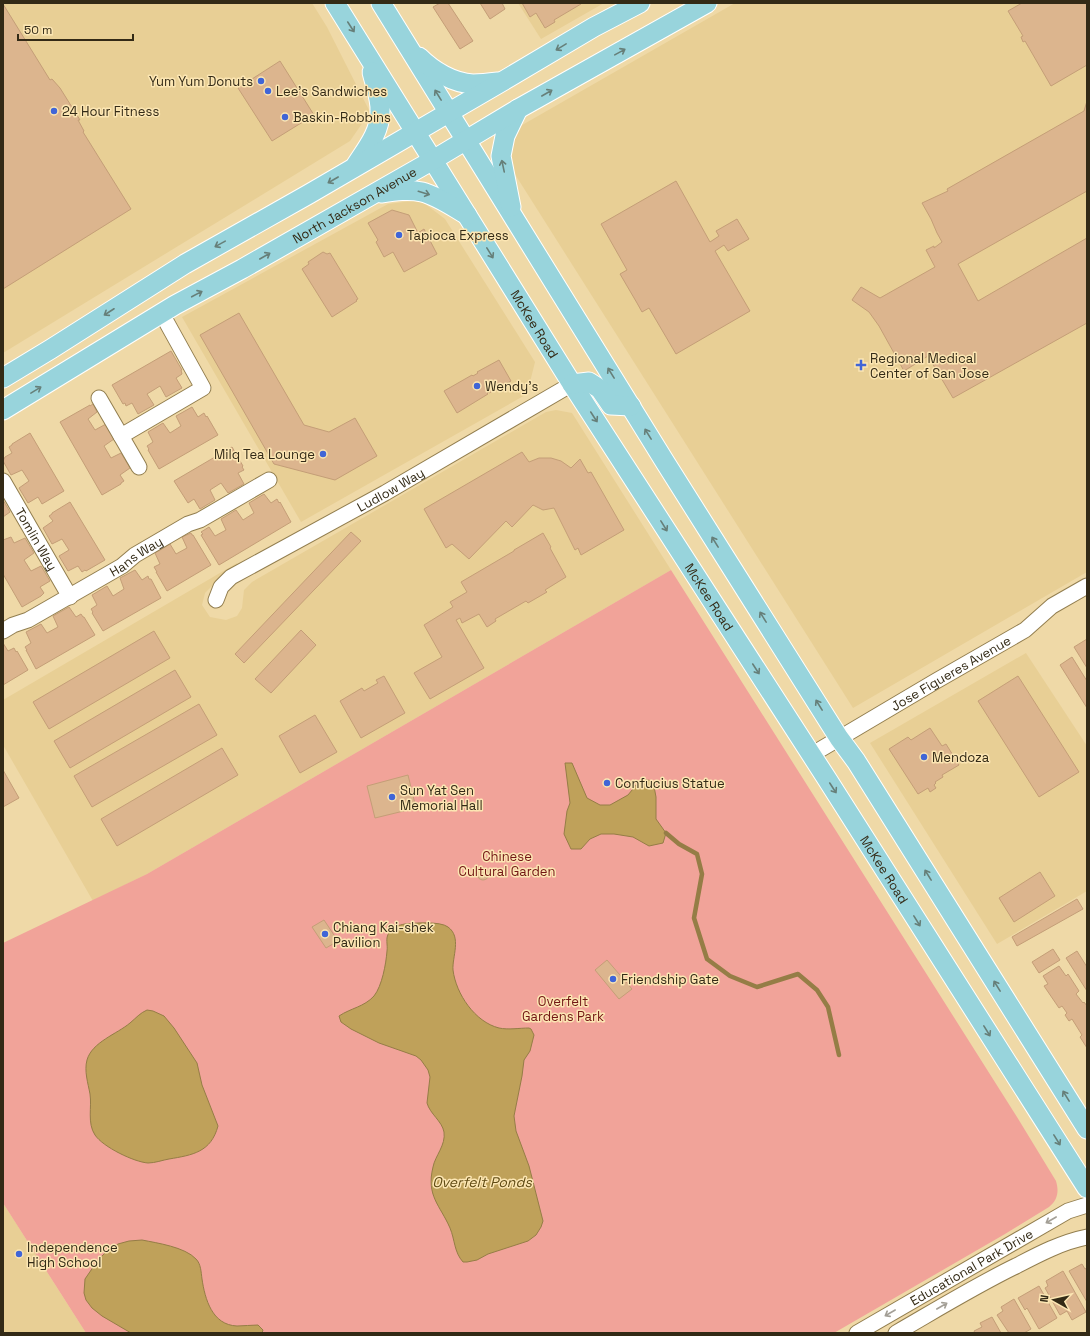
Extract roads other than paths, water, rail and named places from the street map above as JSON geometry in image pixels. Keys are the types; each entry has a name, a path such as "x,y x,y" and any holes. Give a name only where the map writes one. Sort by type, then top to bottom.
{"main road":[{"name":"McKee Road","path":"335,3 572,384 1087,1188"},
{"path":"381,3 448,113 839,738 860,767 1087,1129"},
{"path":"5,376 51,349 185,264 354,168 594,27 640,3"},
{"name":"North Jackson Avenue","path":"3,410 162,314 433,160 518,109 707,3"},
{"path":"403,39 427,65 448,78 474,84 504,81"},
{"path":"354,168 377,131 380,111 379,100 366,52"},
{"path":"514,218 501,156 505,136 518,109"},
{"path":"372,194 409,190 422,192 468,216"},
{"path":"572,384 589,382 600,389 611,405 631,406"}],"street":[{"path":"121,436 203,388 162,314"},
{"name":"Ludlow Way","path":"216,600 222,587 231,578 385,493 572,384"},
{"path":"99,398 139,467"},
{"name":"Tomlin Way","path":"3,480 70,597"},
{"name":"Hans Way","path":"3,631 13,625 28,620 70,597 122,566 135,555 188,524 200,520 269,480"},
{"name":"Jose Figueres Avenue","path":"811,755 1025,630 1052,606 1087,586"},
{"name":"Educational Park Drive","path":"856,1333 1068,1211 1087,1205"},
{"name":"Educational Park Drive","path":"896,1333 984,1282 1062,1244 1087,1237"}],"water":[{"path":"565,763 572,763 587,798 600,805 610,805 628,795 641,779 653,781 656,797 656,819 666,833 663,843 649,846 633,837 614,834 601,834 590,839 581,849 571,849 564,834 567,811 570,803"},
{"name":"Overfelt Ponds","path":"434,923 448,927 455,936 453,970 455,979 458,988 468,1006 482,1020 490,1025 503,1029 529,1028 534,1035 530,1051 524,1060 514,1116 516,1131 529,1166 543,1221 536,1235 528,1241 488,1254 477,1260 467,1262 463,1262 456,1250 452,1232 435,1200 431,1186 433,1167 442,1146 444,1132 439,1121 427,1103 430,1077 428,1070 416,1056 379,1043 351,1029 341,1022 339,1016 366,1003 377,992 385,968 388,935 394,928 405,924"},
{"path":"147,1010 164,1016 174,1028 197,1063 202,1085 218,1126 211,1142 200,1151 186,1156 148,1163 135,1160 119,1153 99,1140 95,1135 91,1125 90,1094 86,1068 87,1060 90,1054 99,1043 125,1027"},
{"path":"142,1240 170,1246 185,1251 191,1255 199,1263 205,1295 211,1310 216,1316 228,1325 258,1325 263,1330 262,1333 131,1333 102,1316 92,1308 86,1300 84,1293 85,1279 98,1260 106,1252 118,1244"}],"waterway":[{"path":"666,833 679,844 697,854 702,874 694,918 707,959 730,976 757,987 798,974 817,990 828,1007 839,1055"}],"place":[{"name":"Yum Yum Donuts","path":"261,81"},
{"name":"Lee's Sandwiches","path":"268,91"},
{"name":"24 Hour Fitness","path":"54,111"},
{"name":"Baskin-Robbins","path":"285,117"},
{"name":"Tapioca Express","path":"399,235"},
{"name":"Regional Medical Center of San Jose","path":"861,365"},
{"name":"Wendy's","path":"477,386"},
{"name":"Milq Tea Lounge","path":"323,454"},
{"name":"Mendoza","path":"924,757"},
{"name":"Confucius Statue","path":"607,783"},
{"name":"Sun Yat Sen Memorial Hall","path":"392,797"},
{"name":"Chiang Kai-shek Pavilion","path":"325,934"},
{"name":"Friendship Gate","path":"613,979"},
{"name":"Independence High School","path":"19,1254"}],"park label":[{"name":"Chinese Cultural Garden","path":"507,864"},
{"name":"Overfelt Gardens Park","path":"563,1008"}]}
